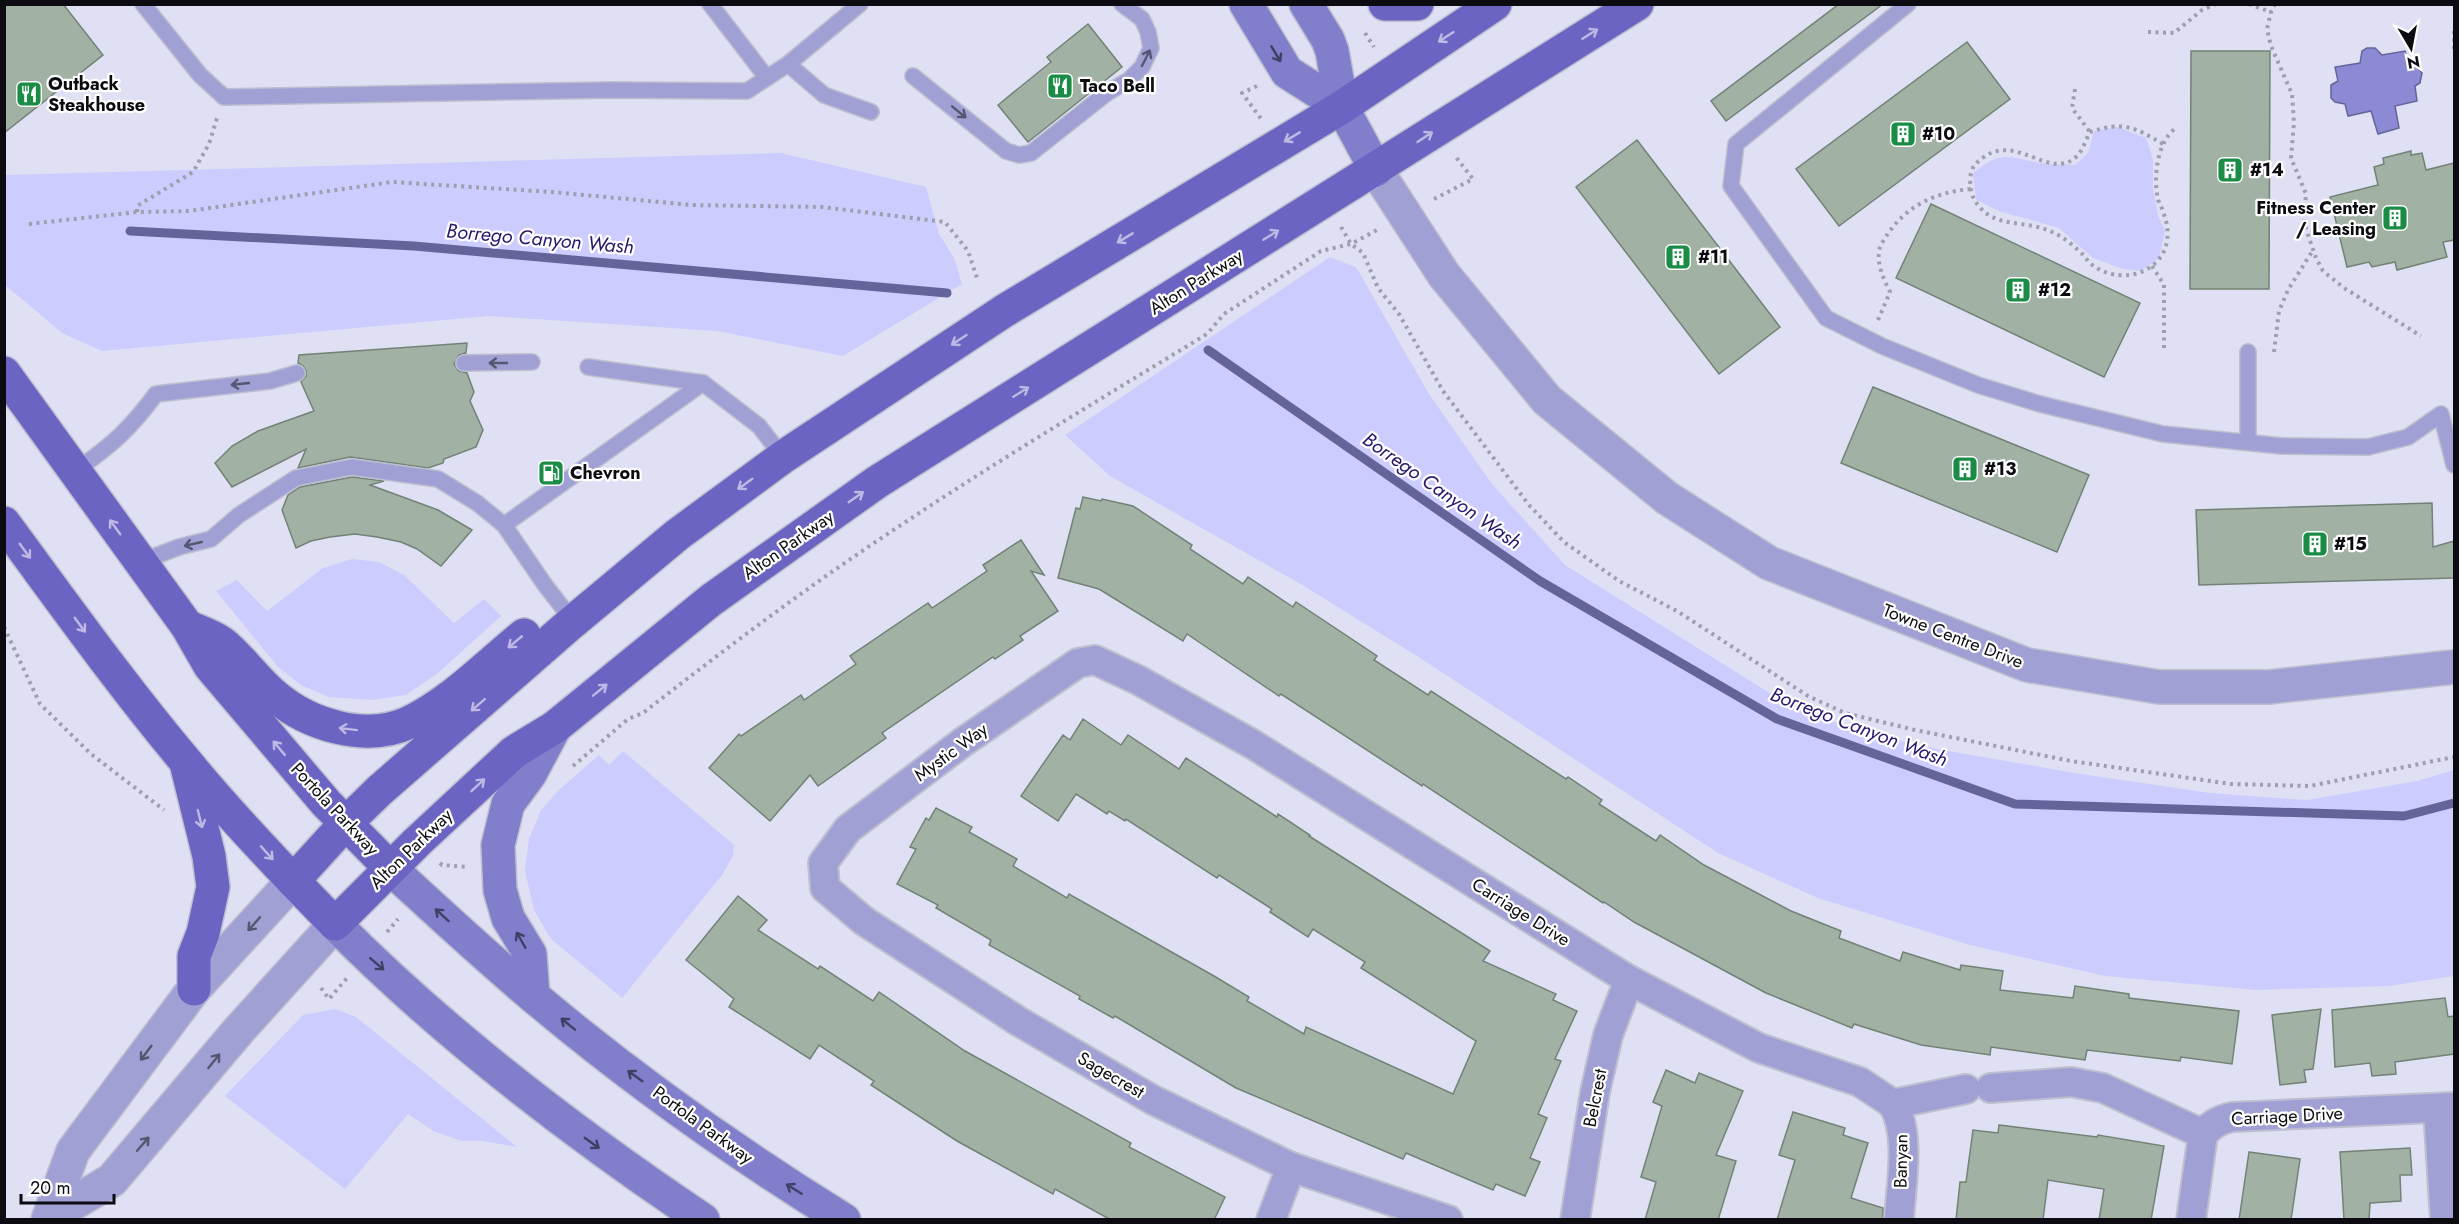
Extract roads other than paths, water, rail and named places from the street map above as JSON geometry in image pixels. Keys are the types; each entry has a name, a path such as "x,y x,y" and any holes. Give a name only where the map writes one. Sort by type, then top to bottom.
{"main road":[{"path":"1246,4 1287,72 1342,106"},
{"path":"1306,4 1328,40 1332,51 1342,106 1376,170"},
{"path":"1385,4 1417,4"},
{"name":"Alton Parkway","path":"293,881 345,824 571,623 677,535 783,457 1004,311 1342,106 1495,4"},
{"name":"Alton Parkway","path":"335,924 390,868 514,752 555,727 711,600 877,482 1376,170 1435,130 1636,4"},
{"name":"Portola Parkway","path":"4,373 187,626 210,666 345,824 390,868 533,996 604,1053 730,1146 844,1220"},
{"path":"4,523 115,673 186,762 293,881 367,956 545,1109 623,1166 703,1220"},
{"path":"187,626 225,645 274,696 296,712 335,727 367,730 406,724 440,705 529,631 571,623"},
{"path":"533,996 530,954 508,918 500,890 498,845 508,804 530,774 555,727"},
{"path":"186,762 209,856 213,887 203,933 194,956 194,989"}],"street":[{"name":"Towne Centre Drive","path":"1376,170 1444,275 1547,400 1667,498 1769,563 2027,666 2158,687 2269,687 2454,667"},
{"name":"Mystic Way","path":"823,863 848,829 963,742 1078,663 1095,660"},
{"name":"Carriage Drive","path":"1095,660 1254,745 1629,980 1759,1048 1860,1082 1893,1104"},
{"name":"Sagecrest","path":"823,863 825,888 864,921 1018,1021 1153,1100 1291,1167 1448,1220"},
{"name":"Alton Parkway","path":"48,1219 73,1151 194,989 293,881"},
{"name":"Alton Parkway","path":"48,1219 112,1180 239,1030 335,924"},
{"name":"Belcrest","path":"1575,1220 1594,1092 1608,1035 1629,980"},
{"path":"1893,1104 1978,1089 2071,1082 2103,1088 2203,1134 2191,1220"},
{"name":"Banyan","path":"1893,1104 1900,1115 1903,1132 1899,1220"},
{"name":"Carriage Drive","path":"2203,1134 2211,1125 2232,1117 2446,1108"},
{"path":"2445,1220 2446,1108"},
{"path":"1271,1220 1291,1167"}],"lane":[{"path":"143,4 200,75 224,97 611,90 747,91 788,64 860,4"},
{"path":"710,4 767,78"},
{"path":"913,76 1006,151 1019,155 1031,153 1107,93 1129,80 1142,67 1151,48 1148,32 1142,19 1122,4"},
{"path":"1908,4 1736,144 1731,186 1826,318 1869,339 1978,385 2040,404 2163,434 2282,446 2368,447 2408,437 2441,414 2454,465"},
{"path":"788,64 824,95 871,112"},
{"path":"2248,352 2248,442"},
{"path":"464,363 532,362"},
{"path":"588,367 702,384 759,426 783,457"},
{"path":"75,471 108,448 132,426 156,394 270,381 297,374"},
{"path":"504,525 702,384"},
{"path":"140,562 179,547 211,539 239,515 296,478 352,467 438,479 477,503 504,525 571,623"}],"waterway":[{"name":"Borrego Canyon Wash","path":"130,231 414,246 947,293"},
{"name":"Borrego Canyon Wash","path":"1208,350 1540,581 1777,719 2015,804 2404,816 2454,803"}],"place":[{"name":"Taco Bell","path":"1060,86"},
{"name":"Outback Steakhouse","path":"29,94"},
{"name":"#10","path":"1903,134"},
{"name":"#14","path":"2230,170"},
{"name":"Fitness Center / Leasing","path":"2395,218"},
{"name":"#11","path":"1678,257"},
{"name":"#12","path":"2018,290"},
{"name":"#13","path":"1965,469"},
{"name":"Chevron","path":"551,473"},
{"name":"#15","path":"2315,544"}]}
